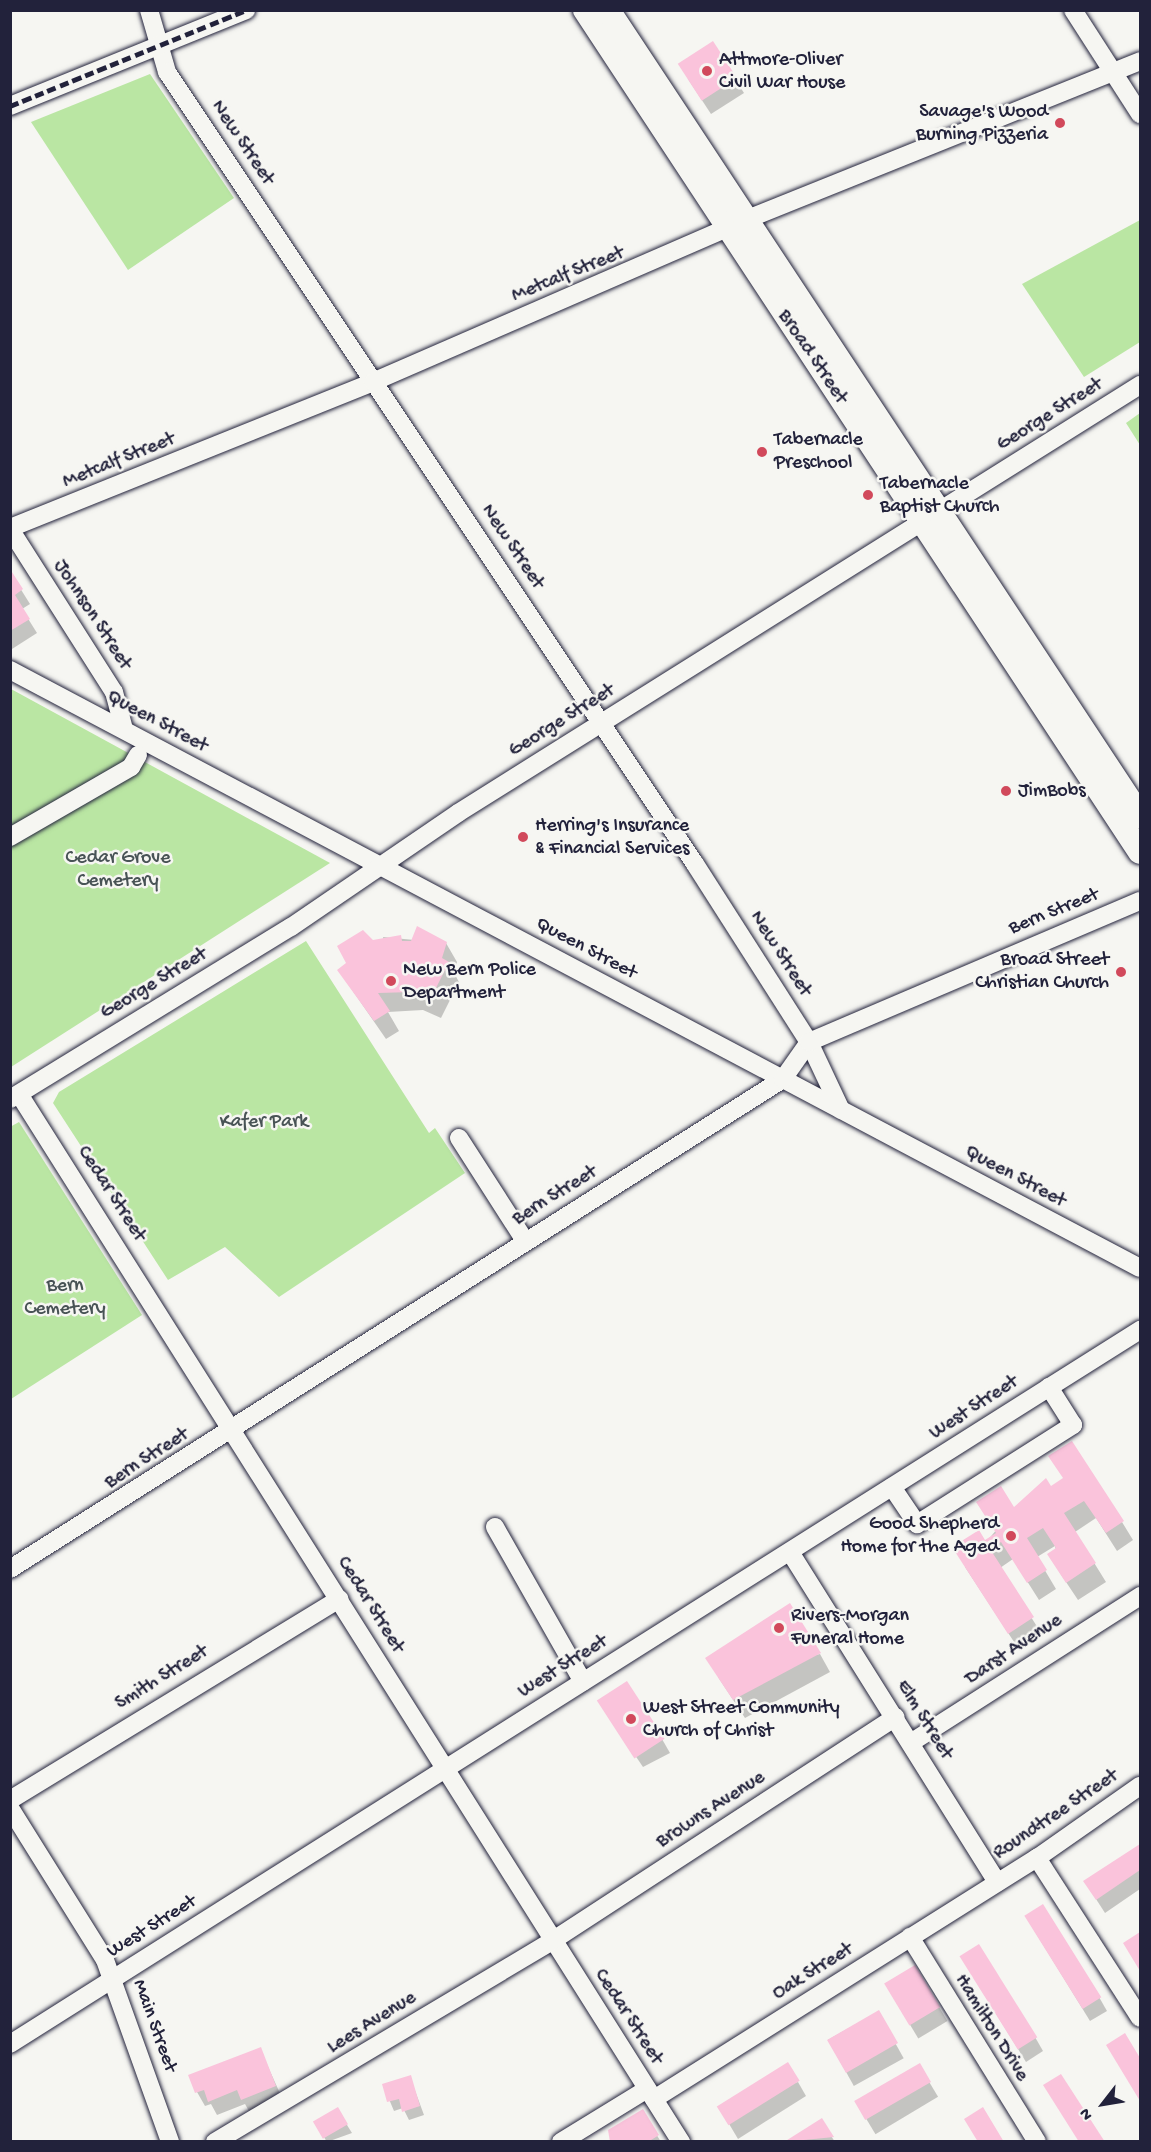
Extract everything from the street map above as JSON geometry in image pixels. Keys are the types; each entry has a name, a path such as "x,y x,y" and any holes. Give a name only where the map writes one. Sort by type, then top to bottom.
{"main road":[{"name":"Broad Street","path":"585,10 736,224 931,517 1140,816"},
{"name":"Broad Street","path":"608,10 736,224"},
{"name":"Broad Street","path":"931,517 1140,852"}],"street":[{"name":"New Street","path":"148,10 162,44 168,72 601,723 809,1042 841,1110"},
{"path":"10,106 246,10"},
{"path":"1073,10 1140,114"},
{"name":"Metcalf Street","path":"10,529 373,382 658,262 736,224 1140,61"},
{"name":"George Street","path":"15,1097 383,867 458,813 1140,385"},
{"name":"Johnson Street","path":"10,529 114,692 124,730"},
{"name":"Queen Street","path":"10,670 1140,1268"},
{"path":"10,837 131,767 138,755"},
{"name":"Bern Street","path":"10,1569 234,1430 525,1241 783,1079 809,1042 1140,901"},
{"name":"Cedar Street","path":"15,1097 234,1430 552,1941 681,2142"},
{"path":"459,1138 525,1241"},
{"name":"West Street","path":"10,2044 1140,1330"},
{"path":"892,1487 917,1524 1064,1431 1073,1425 1049,1387"},
{"path":"495,1527 583,1682"},
{"name":"Elm Street","path":"790,1552 912,1742 998,1882"},
{"name":"Darst Avenue","path":"912,1742 1140,1596"},
{"name":"Smith Street","path":"10,1800 339,1599"},
{"name":"Browns Avenue","path":"552,1941 895,1717"},
{"name":"Roundtree Street","path":"998,1882 1140,1786"},
{"name":"Main Street","path":"10,1808 113,1978 170,2142"},
{"path":"1037,1857 1140,2018"},
{"name":"Oak Street","path":"561,2142 650,2094 998,1882"},
{"name":"Hamilton Drive","path":"910,1937 1037,2142"},
{"name":"Lees Avenue","path":"215,2142 552,1941"}],"green space":[{"path":"150,74 234,198 128,270 31,122"},
{"path":"1140,220 1140,342 1084,377 1022,284"},
{"path":"1140,413 1140,445 1126,423"},
{"name":"Cedar Grove Cemetery","path":"11,689 330,863 11,1067"},
{"name":"Kafer Park","path":"306,941 429,1133 435,1128 465,1173 279,1297 225,1247 168,1280 53,1103 59,1092"},
{"name":"Bern Cemetery","path":"19,1122 142,1315 11,1399 10,1127"}],"building":[{"name":"Attmore-Oliver Civil War House","path":"713,41 737,78 702,101 678,64"},
{"path":"10,569 23,589 15,595 30,619 10,631"},
{"name":"New Bern Police Department","path":"417,926 447,942 442,958 449,962 430,1000 412,992 378,993 390,1011 374,1021 337,970 346,963 337,946 363,930 373,940 401,935 402,941 411,941"},
{"name":"Good Shepherd Home for the Aged","path":"1072,1441 1124,1521 1106,1533 1084,1501 1064,1513 1096,1563 1066,1583 1047,1554 1056,1548 1043,1528 1027,1538 1047,1570 1027,1583 1001,1542 990,1549 1034,1617 1008,1634 952,1547 979,1530 985,1540 996,1533 976,1502 1001,1486 1014,1507 1046,1478 1051,1486 1063,1478 1048,1456"},
{"name":"Rivers-Morgan Funeral Home","path":"790,1603 821,1653 733,1700 705,1658"},
{"name":"West Street Community Church of Christ","path":"627,1681 665,1739 634,1758 597,1701"},
{"path":"1140,1844 1140,1870 1096,1900 1083,1881"},
{"path":"1043,1904 1101,1997 1083,2009 1024,1916"},
{"path":"1140,1932 1140,1971 1123,1943"},
{"path":"979,1944 1037,2037 1018,2049 959,1956"},
{"path":"915,1965 940,2007 909,2026 884,1984"},
{"path":"879,2010 898,2043 846,2073 827,2040"},
{"path":"1125,2033 1140,2058 1140,2101 1106,2045"},
{"path":"261,2047 276,2086 241,2100 237,2090 208,2102 204,2090 195,2093 188,2075"},
{"path":"788,2062 800,2081 728,2125 717,2107"},
{"path":"920,2063 931,2082 865,2120 854,2101"},
{"path":"1061,2074 1105,2142 1079,2142 1043,2085"},
{"path":"411,2075 420,2106 402,2112 399,2099 387,2102 382,2084"},
{"path":"338,2107 348,2124 323,2139 313,2122"},
{"path":"983,2107 1004,2142 978,2142 964,2119"},
{"path":"643,2109 659,2135 648,2142 610,2142 608,2130"},
{"path":"822,2118 834,2137 784,2142"}],"railway":[{"path":"10,106 246,10"}],"place":[{"name":"Attmore-Oliver Civil War House","path":"707,71"},
{"name":"Savage's Wood Burning Pizzeria","path":"1060,123"},
{"name":"Tabernacle Preschool","path":"762,452"},
{"name":"Tabernacle Baptist Church","path":"868,495"},
{"name":"JimBobs","path":"1006,791"},
{"name":"Herring's Insurance & Financial Services","path":"523,837"},
{"name":"Broad Street Christian Church","path":"1121,972"},
{"name":"New Bern Police Department","path":"391,981"},
{"name":"Good Shepherd Home for the Aged","path":"1011,1536"},
{"name":"Rivers-Morgan Funeral Home","path":"779,1628"},
{"name":"West Street Community Church of Christ","path":"631,1719"}]}
